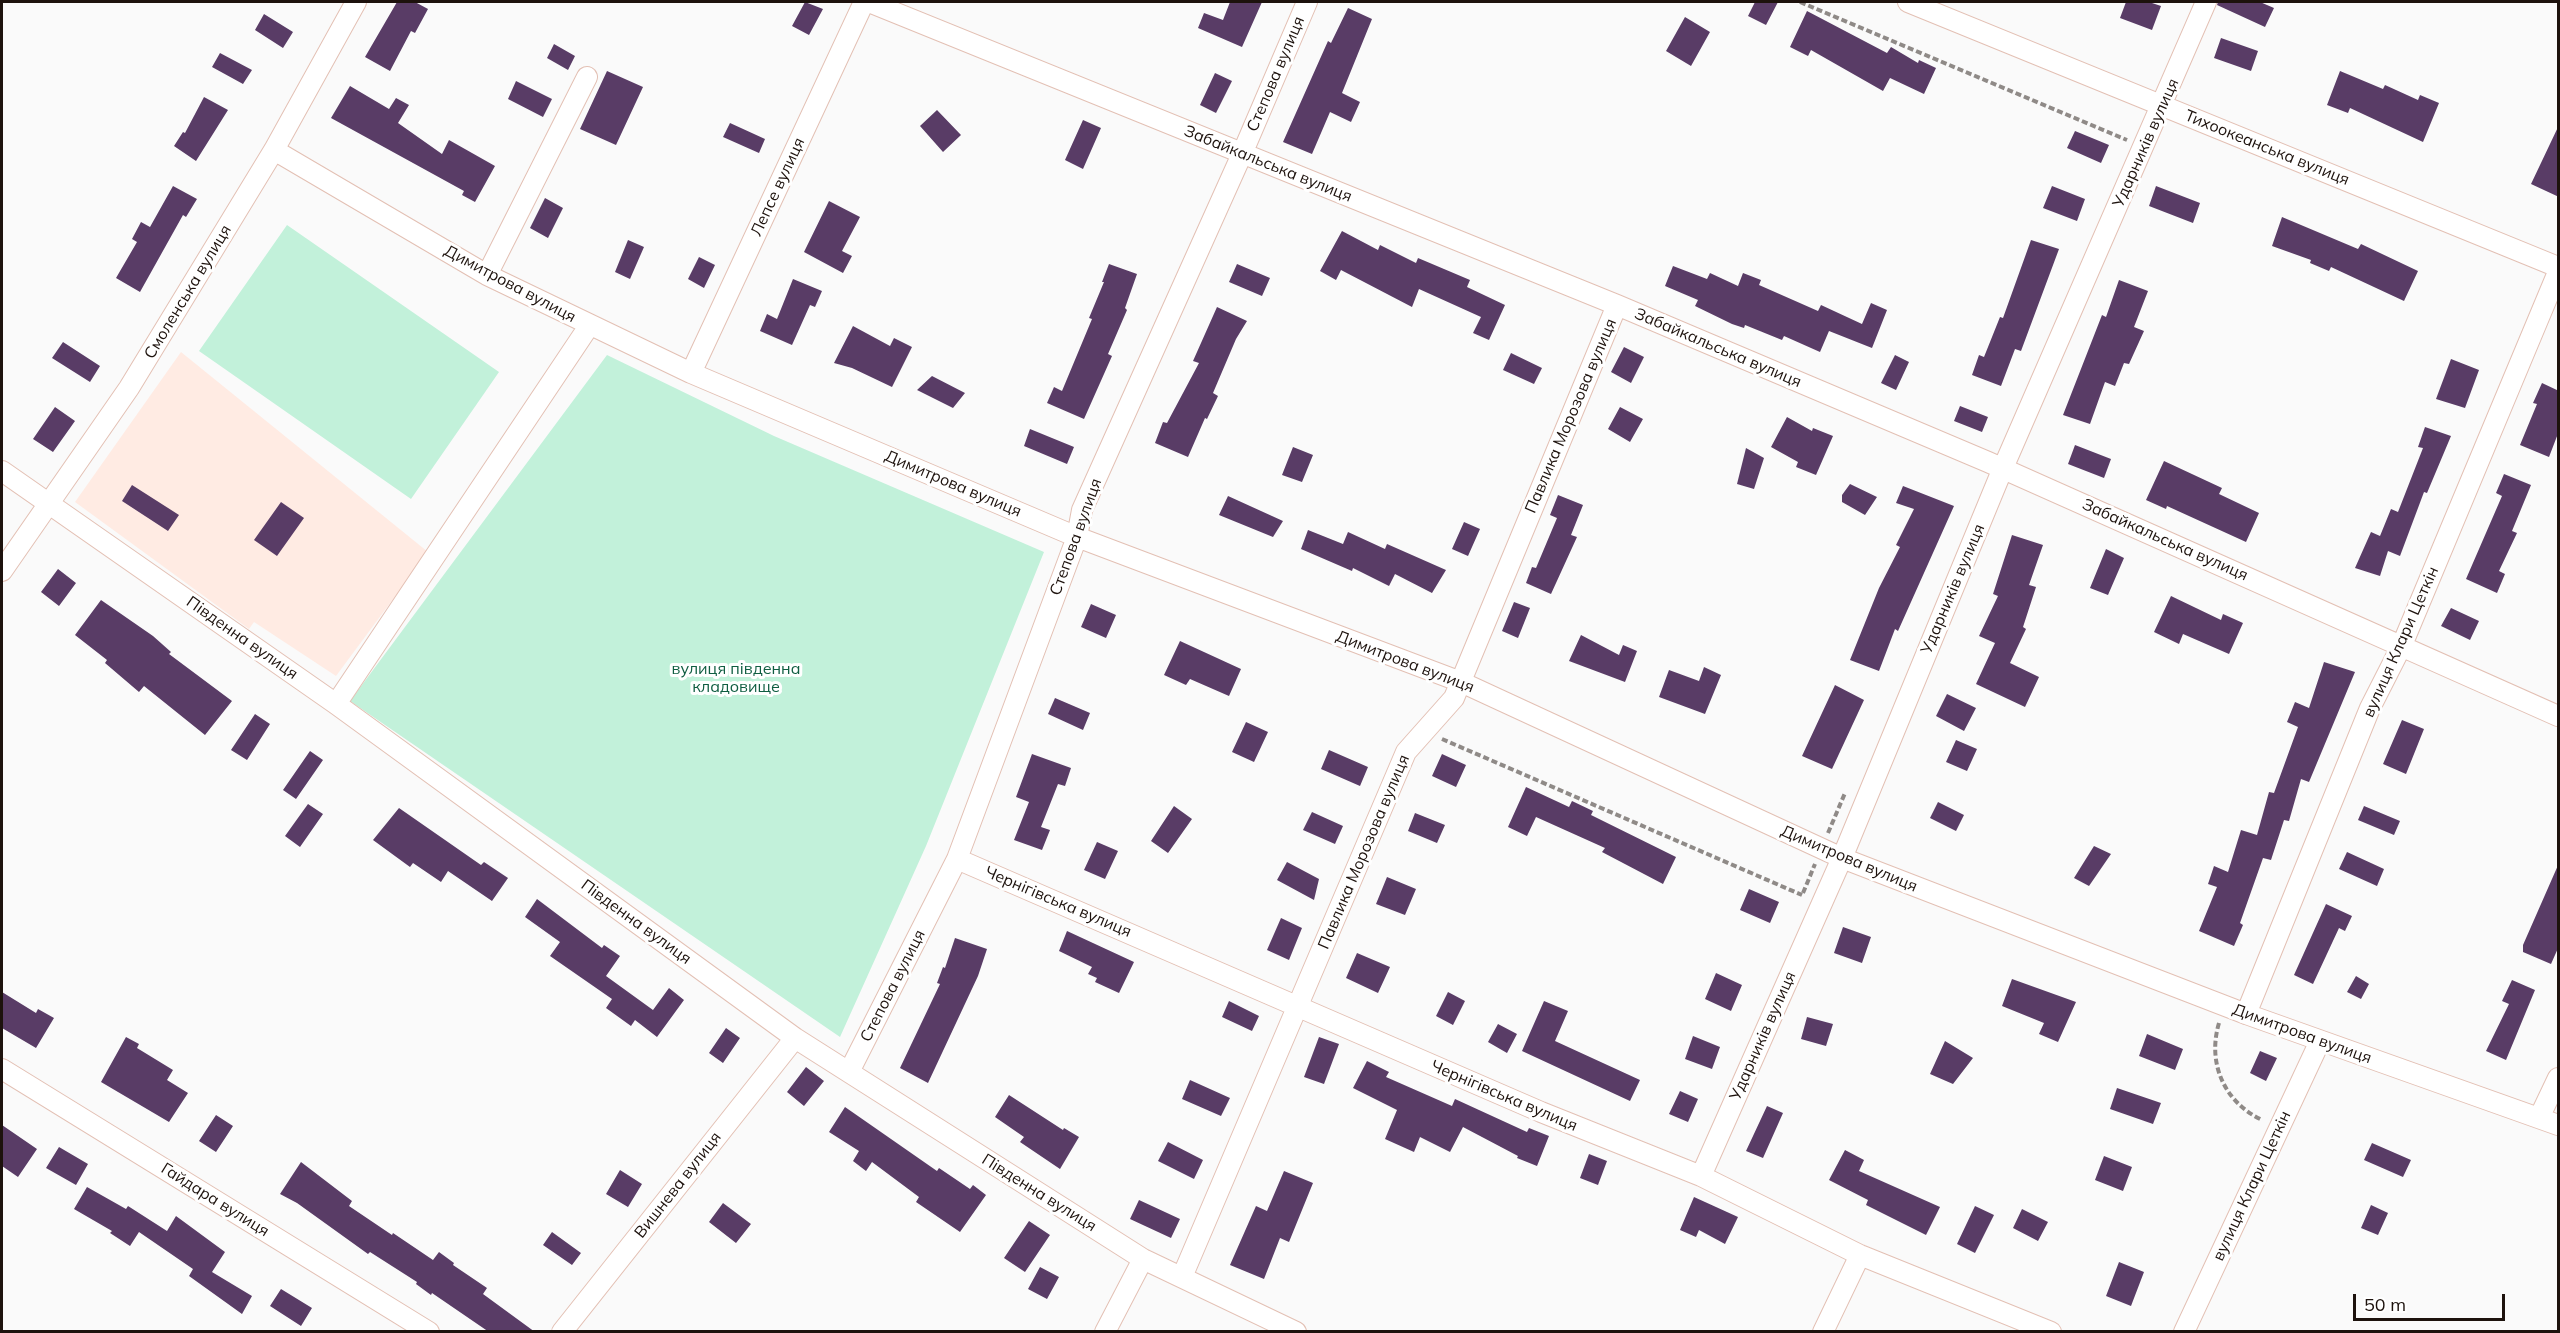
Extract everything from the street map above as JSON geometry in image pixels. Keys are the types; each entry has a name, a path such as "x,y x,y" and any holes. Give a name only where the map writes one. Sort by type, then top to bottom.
{"street":[{"name":"Смоленська вулиця","path":"2,570 129,388 274,150 356,2"},
{"name":"Забайкальська вулиця","path":"867,2 1617,305 2003,468 2559,716"},
{"name":"Лепсе вулиця","path":"691,373 867,2"},
{"name":"Степова вулиця","path":"849,1072 957,859 1077,537 1082,510 1242,154 1307,2"},
{"name":"Тихоокеанська вулиця","path":"1908,2 2559,267"},
{"name":"Ударників вулиця","path":"1701,1176 1842,858 2003,468 2145,148 2206,2"},
{"path":"487,275 587,78"},
{"name":"Димитрова вулиця","path":"274,150 487,275 589,326 691,373 1077,537 1461,682 1842,858 2246,1014 2559,1125"},
{"name":"вулиця Клари Цеткін","path":"2246,1014 2370,708 2402,645 2559,272"},
{"name":"Павлика Морозова вулиця","path":"1182,1277 1406,752 1454,698 1617,305"},
{"path":"336,704 589,326"},
{"name":"Південна вулиця","path":"2,471 336,704 795,1038 1143,1259 1296,1332"},
{"name":"Чернігівська вулиця","path":"957,859 1540,1112 1701,1176 1860,1255 2051,1332"},
{"name":"Вишнева вулиця","path":"562,1332 795,1038"},
{"name":"вулиця Клари Цеткін","path":"2184,1332 2320,1041"},
{"name":"Гайдара вулиця","path":"2,1069 429,1332"},
{"path":"2539,1118 2559,1078"},
{"path":"1823,1332 1860,1255"},
{"path":"1105,1332 1143,1259"}],"path":[{"path":"1800,2 2145,148"},
{"path":"1424,731 1802,895"},
{"path":"2224,1005 2213,1042 2218,1077 2244,1112 2279,1128"}],"shaded area":[{"path":"181,352 428,552 336,676 254,622 249,629 75,502"}],"green space":[{"path":"287,225 499,372 411,499 199,351"},
{"name":"вулиця південна кладовище","path":"607,355 774,436 1044,552 926,846 840,1037 350,701"}],"building":[{"path":"397,2 415,2 428,9 415,33 411,31 390,71 365,57"},
{"path":"805,2 823,9 809,35 792,26"},
{"path":"1230,2 1262,2 1242,47 1198,28 1204,13 1223,20"},
{"path":"1755,2 1778,2 1766,25 1748,16"},
{"path":"2126,2 2149,2 2161,6 2152,30 2120,18"},
{"path":"2218,2 2260,2 2274,8 2265,27 2217,5"},
{"path":"1348,8 1372,19 1342,93 1360,102 1351,122 1330,112 1312,154 1283,142 1328,41 1331,43"},
{"path":"1807,11 1887,53 1891,47 1918,63 1919,60 1936,68 1924,94 1890,78 1883,91 1811,50 1808,56 1790,47"},
{"path":"264,14 293,32 283,48 255,30"},
{"path":"1685,17 1710,32 1691,66 1666,51"},
{"path":"2221,38 2258,51 2251,71 2214,58"},
{"path":"554,44 575,56 568,70 547,58"},
{"path":"220,53 252,70 243,84 212,67"},
{"path":"607,71 643,87 616,145 580,129"},
{"path":"2340,71 2383,89 2385,85 2418,100 2420,95 2439,103 2423,142 2350,108 2348,113 2327,105"},
{"path":"1215,73 1232,81 1216,113 1200,105"},
{"path":"516,81 552,99 543,117 508,99"},
{"path":"350,86 389,109 396,98 409,105 398,123 442,154 449,140 495,166 475,202 462,195 464,191 331,118"},
{"path":"204,97 228,110 196,161 174,146 183,132 185,133"},
{"path":"937,110 961,135 943,152 920,126"},
{"path":"1083,120 1101,128 1083,169 1065,160"},
{"path":"730,123 765,139 759,153 723,137"},
{"path":"2559,125 2559,197 2531,184"},
{"path":"2075,131 2109,145 2101,163 2067,148"},
{"path":"173,186 197,199 186,217 183,215 140,292 116,278 137,242 132,239 141,222 150,227"},
{"path":"2052,186 2085,199 2077,221 2043,208"},
{"path":"2156,186 2200,203 2193,223 2149,206"},
{"path":"545,198 563,208 548,238 530,228"},
{"path":"829,201 860,217 842,251 852,256 843,273 804,252"},
{"path":"2282,217 2358,249 2361,244 2418,271 2404,301 2331,267 2329,271 2310,263 2311,260 2272,246"},
{"path":"1342,231 1378,250 1380,245 1416,263 1418,258 1470,280 1467,287 1505,305 1489,340 1473,333 1481,317 1419,289 1412,307 1341,270 1336,280 1320,271"},
{"path":"628,240 644,247 630,279 615,272"},
{"path":"2031,240 2059,249 2021,351 2015,349 2001,386 1972,375 1979,355 1984,357 2000,317 2003,318"},
{"path":"699,257 715,265 704,288 688,279"},
{"path":"1109,264 1137,274 1125,308 1127,310 1108,354 1112,356 1084,419 1047,403 1054,387 1062,391 1092,319 1089,318"},
{"path":"1237,264 1270,278 1262,296 1229,282"},
{"path":"1673,266 1707,279 1710,273 1738,286 1743,273 1761,280 1759,285 1818,311 1821,305 1862,324 1871,303 1887,310 1872,348 1829,331 1820,352 1784,336 1782,340 1745,325 1744,328 1732,324 1695,306 1698,300 1665,286"},
{"path":"793,279 822,291 815,307 810,305 792,345 760,331 767,314 777,319"},
{"path":"2119,280 2148,291 2134,327 2144,331 2129,364 2124,363 2115,386 2105,382 2090,424 2063,415 2102,315 2106,317"},
{"path":"1217,307 1247,321 1236,339 1213,393 1218,396 1207,419 1205,418 1188,457 1155,443 1163,422 1167,423 1199,363 1193,361"},
{"path":"853,326 890,346 894,338 912,347 892,387 852,368 834,363"},
{"path":"63,342 100,366 90,382 52,358"},
{"path":"1624,347 1644,357 1631,383 1611,372"},
{"path":"1511,353 1542,368 1534,384 1503,370"},
{"path":"1895,355 1909,362 1896,390 1881,383"},
{"path":"2451,359 2479,370 2465,408 2436,399"},
{"path":"932,376 965,393 953,408 917,390"},
{"path":"2542,383 2559,391 2559,431 2549,457 2520,445 2537,404 2533,403"},
{"path":"1960,406 1988,417 1982,432 1954,421"},
{"path":"55,407 75,421 53,452 33,439"},
{"path":"1620,407 1643,419 1630,442 1608,429"},
{"path":"1787,417 1812,431 1813,428 1833,436 1816,475 1796,467 1798,462 1771,447"},
{"path":"2425,427 2451,436 2427,493 2424,492 2400,556 2388,551 2380,576 2355,568 2371,532 2380,536 2391,509 2398,512 2423,448 2418,447"},
{"path":"1030,429 1074,447 1067,464 1024,446"},
{"path":"2075,445 2111,459 2104,478 2068,464"},
{"path":"1293,447 1313,455 1302,482 1282,475"},
{"path":"1746,448 1764,458 1754,489 1737,484"},
{"path":"2164,461 2222,488 2219,494 2259,513 2246,542 2167,506 2166,509 2146,500"},
{"path":"2504,474 2531,485 2512,531 2517,533 2499,571 2505,574 2497,593 2466,579 2502,496 2496,493"},
{"path":"1850,484 1877,497 1865,515 1842,502 1842,495"},
{"path":"132,485 179,515 168,531 122,501"},
{"path":"1903,486 1954,506 1898,631 1895,629 1879,671 1850,660 1879,588 1900,547 1896,545 1914,509 1896,503"},
{"path":"1558,495 1583,505 1571,535 1577,537 1551,594 1526,583 1532,567 1536,568 1557,518 1550,515"},
{"path":"1228,496 1283,521 1273,537 1219,515"},
{"path":"281,502 304,518 277,556 254,540"},
{"path":"1464,522 1480,529 1468,556 1452,549"},
{"path":"1308,530 1343,544 1348,532 1385,549 1387,544 1446,570 1432,593 1395,574 1389,586 1353,568 1352,571 1301,549"},
{"path":"2012,535 2043,545 2029,585 2036,587 2023,627 2026,629 2010,663 2039,677 2025,707 1976,684 1995,643 1979,636 1998,596 1993,594"},
{"path":"2106,549 2124,558 2108,595 2090,588"},
{"path":"58,569 76,583 59,606 41,592"},
{"path":"2171,596 2221,620 2223,614 2243,623 2229,654 2183,634 2179,644 2154,632"},
{"path":"101,600 153,636 171,652 169,654 232,701 205,735 144,686 139,692 105,663 107,660 75,635"},
{"path":"1514,602 1530,608 1518,638 1502,631"},
{"path":"1091,604 1116,615 1106,638 1081,627"},
{"path":"2451,608 2479,621 2470,640 2441,626"},
{"path":"1581,635 1619,655 1623,645 1637,651 1625,682 1569,661"},
{"path":"1180,641 1241,669 1229,696 1190,679 1186,685 1164,675"},
{"path":"2324,662 2355,672 2309,782 2301,779 2289,821 2284,820 2271,860 2263,858 2240,923 2243,925 2234,946 2199,931 2217,887 2208,884 2214,866 2228,872 2241,830 2257,835 2269,792 2274,793 2298,727 2287,722 2295,702 2309,708"},
{"path":"1704,667 1721,675 1705,714 1659,697 1669,670 1699,681"},
{"path":"1835,685 1864,700 1832,769 1802,756"},
{"path":"1947,694 1976,708 1964,731 1936,716"},
{"path":"1055,698 1090,713 1083,730 1048,714"},
{"path":"255,714 270,724 247,760 231,750"},
{"path":"2402,720 2424,729 2406,774 2383,764"},
{"path":"1246,722 1268,732 1254,762 1232,752"},
{"path":"1956,740 1977,749 1967,771 1946,762"},
{"path":"1329,750 1368,767 1360,786 1321,769"},
{"path":"310,751 323,760 296,799 283,790"},
{"path":"1032,754 1071,768 1065,786 1058,784 1041,827 1050,830 1042,850 1014,840 1029,802 1016,797"},
{"path":"1442,754 1466,765 1456,787 1432,776"},
{"path":"1526,787 1569,807 1572,801 1593,811 1591,815 1676,857 1663,884 1602,852 1605,848 1536,817 1527,836 1508,827"},
{"path":"1938,802 1964,815 1956,831 1930,818"},
{"path":"308,804 323,814 300,847 285,836"},
{"path":"1174,806 1192,819 1168,853 1151,841"},
{"path":"2364,806 2400,821 2394,835 2358,820"},
{"path":"399,808 481,865 484,862 508,878 492,901 448,871 441,882 413,863 410,867 373,840"},
{"path":"1312,812 1343,826 1335,844 1303,830"},
{"path":"1415,813 1445,825 1437,843 1408,831"},
{"path":"1097,842 1118,851 1105,879 1084,870"},
{"path":"2094,846 2111,854 2089,886 2074,878"},
{"path":"2347,852 2384,869 2377,886 2339,869"},
{"path":"1287,862 1319,879 1314,900 1277,880"},
{"path":"2559,863 2559,946 2551,964 2523,952 2523,945"},
{"path":"1387,877 1416,889 1405,915 1376,904"},
{"path":"1749,889 1779,902 1770,923 1740,910"},
{"path":"537,899 602,948 604,945 620,956 606,976 653,1010 669,988 684,1000 657,1037 635,1020 631,1026 606,1008 612,999 550,956 560,942 525,917"},
{"path":"2326,904 2352,916 2345,931 2339,928 2313,984 2294,975"},
{"path":"1281,918 1302,928 1289,960 1267,950"},
{"path":"1843,927 1871,937 1862,963 1834,953"},
{"path":"1067,931 1134,962 1119,993 1095,982 1097,978 1088,974 1092,967 1059,951"},
{"path":"955,938 987,949 978,976 928,1083 900,1068 940,984 937,983 943,967 945,968"},
{"path":"1357,953 1390,967 1378,993 1346,978"},
{"path":"1716,973 1742,985 1731,1011 1705,999"},
{"path":"2356,976 2369,984 2361,999 2347,992"},
{"path":"2012,979 2076,1002 2058,1042 2039,1034 2044,1023 2002,1006"},
{"path":"2512,980 2535,990 2506,1060 2486,1051 2509,1004 2502,1001"},
{"path":"2,992 36,1013 38,1009 54,1018 36,1048 2,1028"},
{"path":"1448,992 1465,1001 1453,1025 1436,1016"},
{"path":"1229,1001 1259,1016 1252,1031 1222,1017"},
{"path":"1544,1001 1568,1011 1555,1041 1640,1080 1630,1101 1522,1051"},
{"path":"1807,1017 1833,1024 1826,1046 1801,1039"},
{"path":"1498,1024 1517,1034 1507,1053 1488,1042"},
{"path":"726,1028 740,1038 723,1063 709,1053"},
{"path":"2147,1034 2183,1049 2175,1070 2139,1056"},
{"path":"1693,1036 1720,1047 1712,1069 1685,1059"},
{"path":"126,1037 139,1044 137,1048 173,1070 167,1080 188,1093 169,1122 101,1082"},
{"path":"1319,1037 1339,1044 1324,1084 1304,1077"},
{"path":"1945,1041 1973,1058 1953,1084 1930,1074"},
{"path":"2260,1051 2277,1058 2266,1081 2250,1073"},
{"path":"1367,1061 1389,1072 1386,1077 1452,1106 1455,1099 1527,1132 1529,1128 1549,1136 1537,1166 1517,1158 1518,1156 1463,1127 1450,1152 1420,1137 1414,1152 1385,1139 1397,1110 1353,1088"},
{"path":"806,1067 824,1081 804,1106 787,1092"},
{"path":"1190,1080 1230,1098 1221,1116 1182,1099"},
{"path":"2117,1088 2161,1103 2153,1124 2110,1109"},
{"path":"1680,1091 1698,1099 1688,1122 1669,1114"},
{"path":"1009,1095 1063,1130 1064,1128 1079,1137 1060,1169 1020,1142 1024,1137 995,1117"},
{"path":"1767,1106 1783,1113 1763,1158 1746,1151"},
{"path":"845,1107 937,1171 939,1168 970,1189 973,1185 986,1195 960,1232 916,1202 919,1197 872,1162 866,1171 853,1161 859,1151 829,1132"},
{"path":"216,1115 233,1126 216,1152 199,1141"},
{"path":"2,1125 37,1149 18,1177 2,1166"},
{"path":"1168,1142 1203,1160 1194,1179 1158,1161"},
{"path":"2372,1143 2411,1160 2403,1177 2364,1160"},
{"path":"59,1147 88,1164 76,1185 46,1168"},
{"path":"1845,1150 1864,1160 1859,1171 1940,1207 1926,1235 1866,1205 1868,1200 1829,1180"},
{"path":"1589,1154 1607,1161 1598,1185 1580,1178"},
{"path":"2104,1156 2132,1167 2123,1191 2095,1180"},
{"path":"301,1162 352,1201 349,1206 392,1235 393,1233 433,1260 439,1252 454,1263 453,1265 487,1288 483,1294 535,1332 489,1332 432,1293 431,1295 416,1284 417,1282 370,1252 368,1254 297,1203 280,1194"},
{"path":"620,1170 642,1184 628,1207 606,1194"},
{"path":"1284,1171 1313,1183 1289,1242 1280,1238 1264,1279 1230,1265 1256,1206 1267,1211"},
{"path":"87,1187 126,1209 128,1206 167,1231 176,1216 225,1252 212,1272 252,1296 242,1314 189,1276 193,1269 139,1232 130,1246 110,1233 112,1231 74,1209"},
{"path":"1694,1197 1738,1217 1725,1244 1699,1230 1696,1237 1680,1230"},
{"path":"1139,1200 1180,1219 1171,1238 1130,1219"},
{"path":"723,1203 751,1224 736,1243 709,1222"},
{"path":"2371,1205 2388,1213 2378,1235 2361,1228"},
{"path":"1975,1206 1994,1215 1975,1253 1957,1244"},
{"path":"2022,1209 2048,1222 2038,1241 2013,1228"},
{"path":"1029,1221 1050,1235 1025,1272 1004,1258"},
{"path":"552,1232 581,1253 572,1265 543,1245"},
{"path":"2119,1262 2144,1272 2131,1306 2106,1296"},
{"path":"1040,1267 1059,1277 1047,1299 1028,1289"},
{"path":"281,1289 312,1308 301,1326 270,1306"}]}
